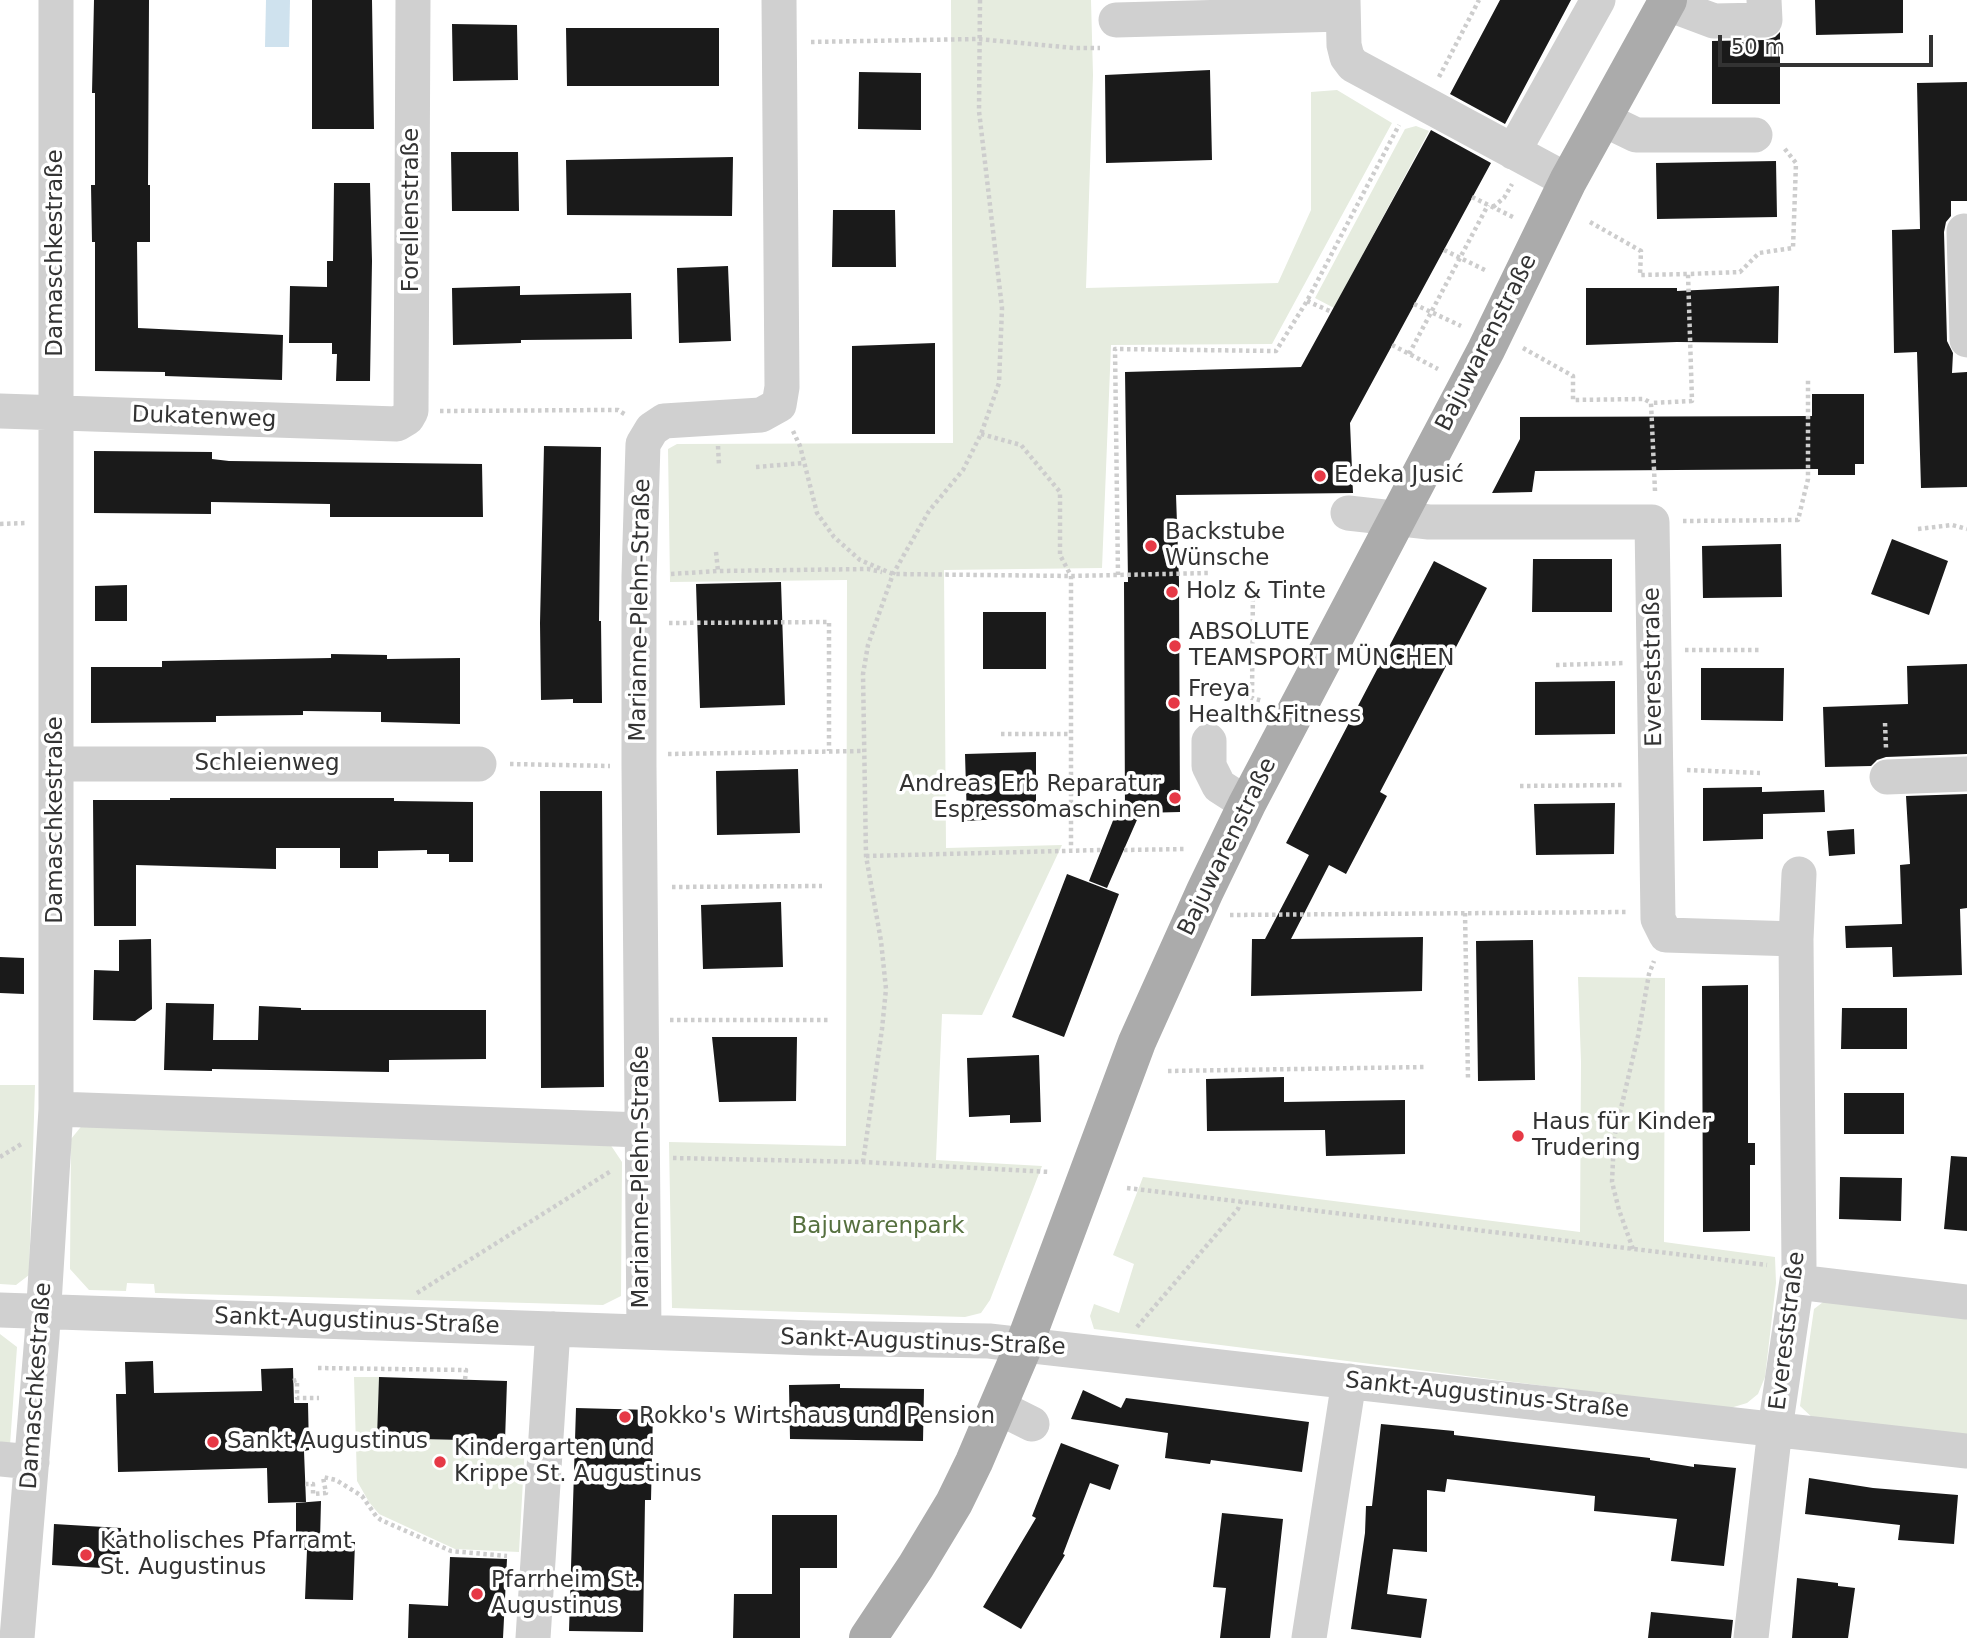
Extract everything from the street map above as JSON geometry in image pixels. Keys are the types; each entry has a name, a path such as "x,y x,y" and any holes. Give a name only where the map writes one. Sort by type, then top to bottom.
{"main road":[{"name":"Bajuwarenstraße","path":"868,1638 954,1503 998,1407 1024,1345 1137,1042 1199,902 1247,804 1486,350 1568,181 1667,2"}],"street":[{"name":"Damaschkestraße","path":"17,1638 16,1460 43,1312 56,1109 57,0"},
{"name":"Forellenstraße","path":"409,414 414,0"},
{"path":"652,429 664,421 761,415 779,405 782,387 779,0"},
{"path":"1513,152 1598,0"},
{"path":"1667,2 1714,21 1765,20 1764,0"},
{"path":"1116,20 1343,7 1344,45 1349,61 1419,102 1568,181"},
{"path":"1603,119 1636,135 1769,141"},
{"path":"1964,230 1967,340"},
{"name":"Dukatenweg","path":"0,411 397,424 409,414"},
{"name":"Marianne-Plehn-Straße","path":"643,1332 639,576 643,444 652,429"},
{"path":"1348,513 1397,518"},
{"name":"Evereststraße","path":"1397,518 1429,522 1652,522 1658,919 1666,935"},
{"path":"1209,741 1209,766 1219,786 1247,804"},
{"name":"Schleienweg","path":"56,764 479,764"},
{"path":"1887,777 1967,774"},
{"name":"Evereststraße","path":"1751,1638 1798,1275 1798,874"},
{"path":"1666,935 1796,939"},
{"path":"56,1109 643,1144"},
{"path":"1798,1275 1967,1302"},
{"name":"Sankt-Augustinus-Straße","path":"0,1310 989,1341 1967,1451"},
{"path":"533,1638 553,1329"},
{"path":"1309,1638 1349,1381"},
{"path":"998,1407 1032,1424"}],"path":[{"path":"863,1162 886,989 881,941 866,856 863,674 868,645 894,574 929,511 963,470 981,434 999,383 1002,308 981,139 978,40 980,0"},
{"path":"1118,575 1115,349 1276,351 1479,0"},
{"path":"779,42 978,40 1074,48"},
{"path":"1590,222 1641,251 1640,275 1740,272 1759,253 1793,248 1796,163 1769,141"},
{"path":"1472,197 1516,219"},
{"path":"1409,354 1488,205"},
{"path":"1444,250 1489,272"},
{"path":"1522,348 1573,376 1573,400 1644,399 1651,403 1692,401 1688,274"},
{"path":"1307,300 1332,312"},
{"path":"1414,304 1462,327"},
{"path":"1392,345 1440,370"},
{"path":"1683,521 1798,520 1808,479 1808,378"},
{"path":"1651,403 1655,492"},
{"path":"409,414 618,410 652,429"},
{"path":"981,434 1021,445 1060,492 1060,555 1071,576 1071,849"},
{"path":"756,467 804,463 817,513 834,537 860,560 894,574"},
{"path":"1918,529 1952,525 1967,529"},
{"path":"716,552 718,571"},
{"path":"639,576 718,571 868,569 894,574 1071,576 1210,573"},
{"path":"1253,584 1252,698 1263,701"},
{"path":"1307,584 1320,590"},
{"path":"639,624 829,622 829,751"},
{"path":"1556,665 1653,655 1761,650"},
{"path":"1001,734 1070,734"},
{"path":"479,764 863,751"},
{"path":"1520,786 1760,773"},
{"path":"1124,850 1187,849"},
{"path":"866,856 1101,850"},
{"path":"640,887 822,886"},
{"path":"1229,915 1640,912"},
{"path":"1465,913 1468,1078"},
{"path":"1633,1249 1612,1182 1614,1138 1638,1036 1649,974 1666,935"},
{"path":"641,1020 829,1020"},
{"path":"1168,1071 1426,1067"},
{"path":"389,1323 399,1304 619,1166 643,1144 863,1162 1050,1172"},
{"path":"1127,1188 1633,1249 1798,1275"},
{"path":"1128,1355 1136,1328 1238,1209 1241,1201"},
{"path":"466,1357 466,1380"},
{"path":"318,1368 466,1370"},
{"path":"293,1381 297,1380 297,1398 319,1398"},
{"path":"305,1484 313,1484 313,1494 326,1493 323,1477 337,1480 362,1496 381,1520 451,1551 498,1557 513,1556"}],"green space":[{"name":"Bajuwarenpark","path":"951,0 1091,0 1093,75 1086,288 1278,283 1311,210 1311,92 1337,90 1392,123 1272,344 1111,345 1102,568 944,570 946,848 1062,845 982,1015 942,1014 936,1160 1042,1166 990,1300 981,1313 965,1317 672,1308 669,1142 846,1146 847,580 670,582 668,449 677,444 953,443"},
{"path":"1416,126 1429,131 1334,308 1315,298 1405,129"},
{"path":"1578,977 1665,978 1664,1242 1775,1257 1776,1283 1765,1377 1758,1394 1747,1403 1727,1409 1094,1329 1090,1316 1094,1304 1119,1313 1134,1264 1113,1255 1143,1177 1580,1232 1581,1062"},
{"path":"0,1085 35,1085 29,1275 16,1285 0,1284"},
{"path":"84,1123 608,1141 622,1162 621,1296 603,1305 155,1293 154,1284 127,1283 126,1291 89,1290 70,1269 71,1139"},
{"path":"1827,1299 1967,1315 1967,1438 1815,1420 1800,1406 1814,1309"},
{"path":"0,1334 17,1347 10,1445 0,1445"},
{"path":"354,1377 379,1377 378,1438 505,1441 525,1444 519,1552 455,1549 379,1514 357,1481"}],"water":[{"path":"266,0 290,0 289,47 265,47"}],"building":[{"path":"94,0 149,0 150,242 137,242 138,328 283,335 282,380 165,376 165,372 95,371 95,242 92,242 91,185 95,185 95,93 92,93"},
{"path":"312,0 372,0 374,129 312,129"},
{"path":"1500,0 1571,0 1505,124 1450,94"},
{"path":"1815,0 1903,0 1903,33 1816,35"},
{"path":"452,24 517,25 518,80 453,81"},
{"path":"566,28 719,28 719,86 567,86"},
{"path":"1780,32 1780,104 1712,104 1712,41 1765,40"},
{"path":"1210,70 1212,160 1106,163 1105,75"},
{"path":"859,72 921,73 921,130 858,129"},
{"path":"1967,82 1967,201 1951,201 1951,216 1946,222 1944,232 1947,341 1953,353 1952,373 1967,372 1967,487 1921,488 1917,352 1894,353 1892,230 1920,229 1917,83"},
{"path":"1431,130 1491,163 1350,423 1353,493 1176,495 1180,812 1140,813 1107,888 1089,881 1116,813 1125,812 1124,582 1128,582 1125,372 1301,367"},
{"path":"451,152 518,152 519,211 452,211"},
{"path":"733,157 732,216 567,215 566,160"},
{"path":"1776,161 1777,217 1657,219 1656,163"},
{"path":"334,183 370,183 370,381 336,381 337,354 332,354 332,343 289,343 290,286 327,287 327,261 333,261"},
{"path":"833,210 895,210 896,267 832,267"},
{"path":"728,266 731,341 679,343 677,268"},
{"path":"520,286 520,295 631,293 632,339 521,340 521,343 453,345 452,288"},
{"path":"1779,286 1778,343 1586,345 1586,288 1677,288 1677,291"},
{"path":"935,343 935,434 852,434 852,346"},
{"path":"1812,394 1864,394 1864,464 1855,464 1855,475 1818,475 1818,469 1535,471 1532,492 1492,493 1520,439 1520,417 1812,416"},
{"path":"544,446 601,447 599,621 602,703 573,703 573,699 541,700"},
{"path":"94,451 212,452 212,459 229,461 482,464 483,517 330,517 330,504 211,502 211,514 94,513"},
{"path":"1892,539 1948,561 1929,615 1871,594"},
{"path":"1781,544 1782,597 1703,598 1702,546"},
{"path":"1533,559 1612,559 1612,612 1532,612"},
{"path":"1434,561 1487,588 1380,792 1387,796 1346,874 1329,865 1291,939 1423,937 1422,991 1251,996 1252,939 1265,939 1309,855 1286,843"},
{"path":"781,582 785,705 700,708 696,584"},
{"path":"127,585 127,621 95,621 95,586"},
{"path":"983,612 1046,612 1046,669 983,669"},
{"path":"331,654 387,655 387,659 460,658 460,724 381,722 381,712 303,711 303,715 216,716 216,722 91,723 91,667 162,667 162,661 331,658"},
{"path":"1967,664 1967,754 1886,757 1871,766 1825,767 1823,707 1908,704 1907,666"},
{"path":"1701,668 1784,668 1783,721 1701,720"},
{"path":"1615,681 1615,734 1535,735 1535,682"},
{"path":"1036,752 1036,813 1015,812 1014,818 967,821 965,754"},
{"path":"798,769 800,833 717,835 716,771"},
{"path":"1762,787 1762,792 1824,790 1825,812 1763,814 1763,839 1703,841 1703,788"},
{"path":"540,791 602,791 604,1087 541,1088"},
{"path":"1967,794 1967,908 1960,909 1962,975 1893,977 1892,947 1846,948 1845,926 1902,924 1900,865 1910,864 1906,796"},
{"path":"394,798 394,801 473,802 473,862 449,862 449,854 427,854 427,850 378,851 378,868 340,868 340,848 276,848 276,869 136,865 136,926 94,926 93,800"},
{"path":"1615,803 1614,854 1536,855 1534,804"},
{"path":"1854,829 1855,854 1829,856 1827,831"},
{"path":"1067,874 1119,894 1064,1037 1012,1017"},
{"path":"781,902 783,967 703,969 701,905"},
{"path":"151,939 152,1009 135,1021 93,1020 94,970 119,971 119,940"},
{"path":"1533,940 1535,1080 1478,1081 1476,941"},
{"path":"0,957 24,958 24,994 0,993"},
{"path":"1748,985 1748,1143 1755,1143 1755,1165 1750,1165 1750,1231 1703,1232 1702,986"},
{"path":"166,1003 214,1004 213,1040 258,1040 259,1006 301,1010 486,1010 486,1059 389,1060 389,1072 164,1070"},
{"path":"1842,1008 1907,1008 1907,1049 1841,1049"},
{"path":"712,1037 797,1037 796,1101 719,1102"},
{"path":"1039,1055 1041,1122 1010,1123 1010,1115 969,1117 967,1058"},
{"path":"1284,1077 1284,1102 1405,1100 1405,1154 1326,1156 1325,1130 1207,1131 1206,1079"},
{"path":"1844,1093 1904,1093 1904,1134 1844,1134"},
{"path":"1951,1156 1967,1157 1967,1231 1944,1229"},
{"path":"1840,1177 1902,1178 1901,1221 1839,1219"},
{"name":"Sankt Augustinus","path":"153,1361 154,1393 262,1391 261,1369 293,1368 294,1403 308,1403 309,1450 304,1451 306,1502 268,1503 267,1468 118,1472 116,1394 126,1394 125,1362"},
{"path":"379,1377 507,1381 505,1441 377,1438"},
{"path":"840,1384 840,1388 924,1389 923,1441 790,1439 789,1385"},
{"path":"1083,1390 1121,1408 1126,1398 1309,1422 1302,1472 1211,1460 1210,1464 1165,1458 1168,1433 1071,1419"},
{"path":"576,1408 653,1410 651,1500 645,1500 643,1632 569,1631"},
{"path":"1381,1424 1454,1431 1454,1435 1650,1458 1694,1467 1694,1464 1736,1468 1724,1566 1671,1561 1677,1519 1594,1511 1595,1496 1447,1479 1445,1492 1427,1490 1427,1552 1393,1549 1387,1594 1427,1599 1421,1638 1351,1629 1365,1533 1366,1506 1372,1506"},
{"path":"1061,1443 1119,1465 1110,1490 1090,1483 1063,1554 1065,1555 1021,1629 983,1607 1036,1518 1032,1516"},
{"path":"1809,1478 1873,1488 1958,1495 1954,1544 1898,1540 1900,1525 1805,1514"},
{"path":"321,1501 320,1541 355,1542 353,1600 305,1599 307,1550 296,1550 296,1503"},
{"path":"1222,1513 1283,1519 1270,1638 1220,1638 1226,1588 1213,1587"},
{"path":"772,1515 837,1515 837,1568 800,1568 800,1638 733,1638 734,1594 772,1594"},
{"name":"Katholisches Pfarramt St. Augustinus","path":"54,1524 121,1528 119,1569 52,1565"},
{"name":"Pfarrheim St. Augustinus","path":"450,1557 507,1559 503,1638 408,1638 409,1604 448,1606"},
{"path":"1797,1578 1855,1588 1848,1638 1792,1638"},
{"path":"1651,1612 1733,1620 1731,1638 1648,1638"}],"place":[{"name":"Edeka Jusić","path":"1320,476"},
{"name":"Backstube Wünsche","path":"1151,546"},
{"name":"Holz & Tinte","path":"1172,592"},
{"name":"ABSOLUTE TEAMSPORT MÜNCHEN","path":"1175,646"},
{"name":"Freya Health&Fitness","path":"1174,703"},
{"name":"Andreas Erb Reparatur Espressomaschinen","path":"1175,798"},
{"name":"Haus für Kinder Trudering","path":"1518,1136"},
{"name":"Rokko's Wirtshaus und Pension","path":"625,1417"},
{"name":"Sankt Augustinus","path":"213,1442"},
{"name":"Kindergarten und Krippe St. Augustinus","path":"440,1462"},
{"name":"Katholisches Pfarramt St. Augustinus","path":"86,1555"},
{"name":"Pfarrheim St. Augustinus","path":"477,1594"}]}
